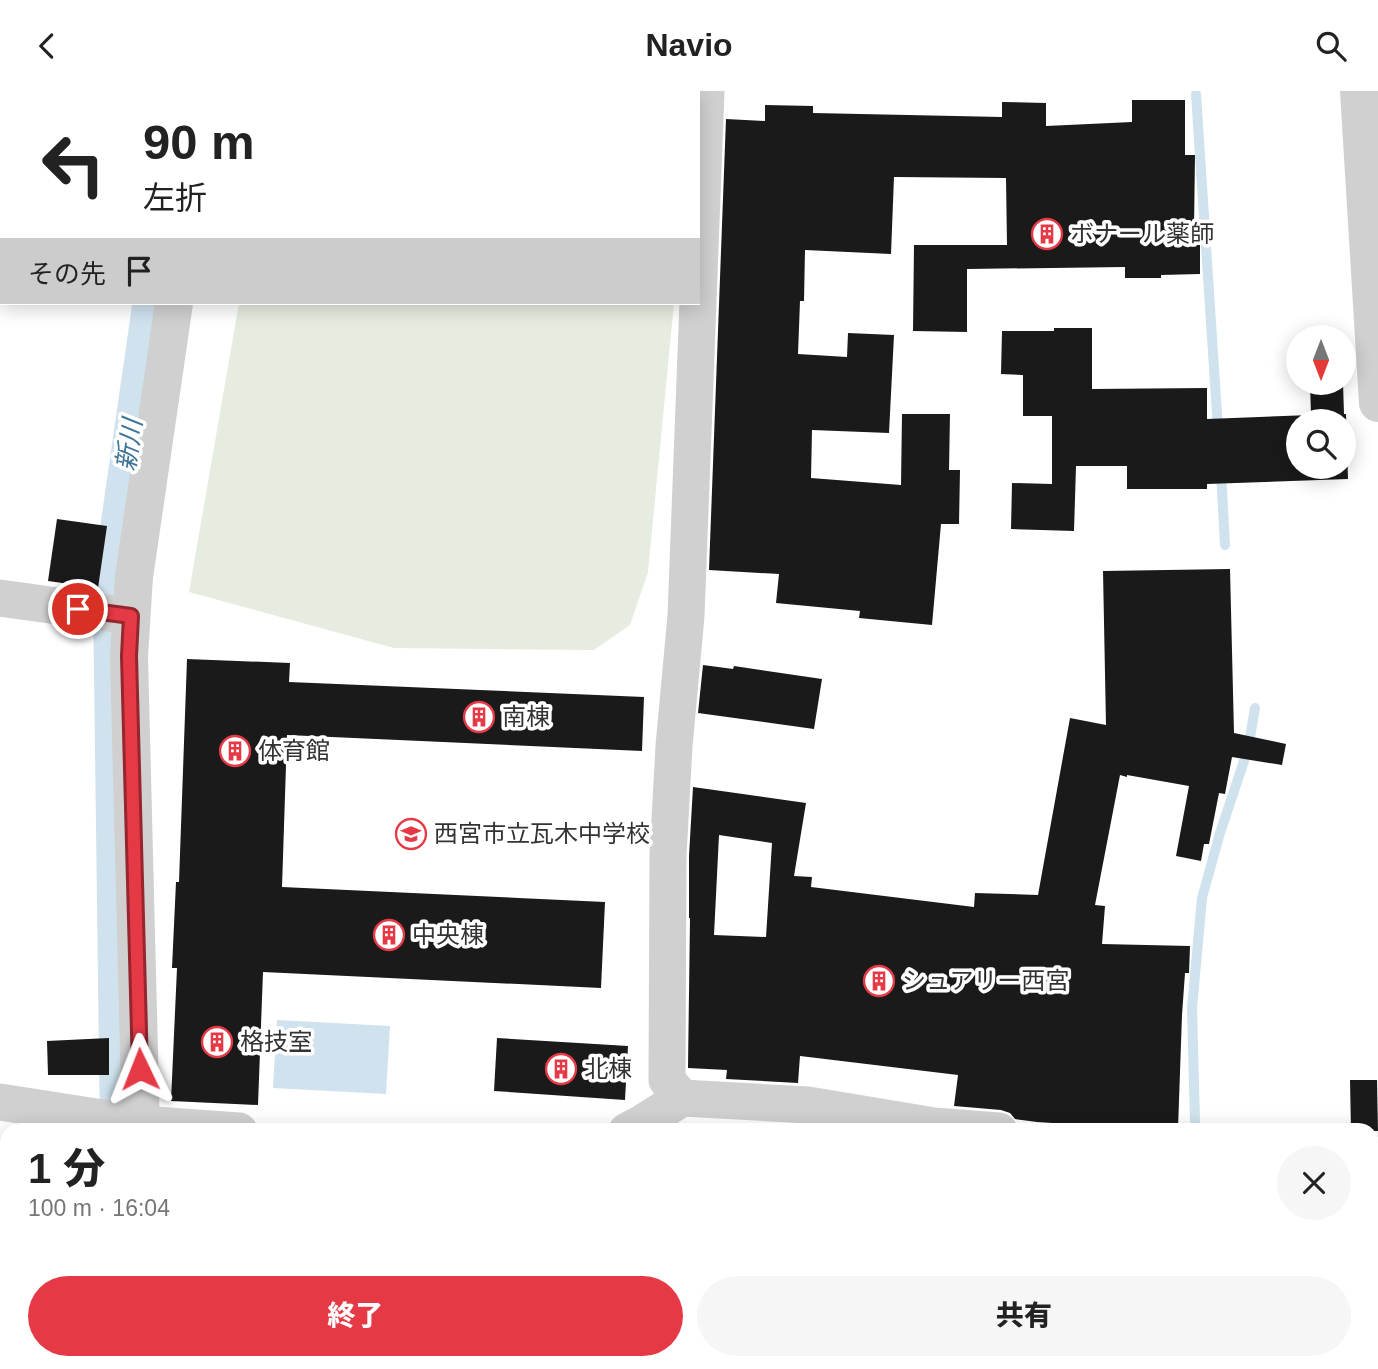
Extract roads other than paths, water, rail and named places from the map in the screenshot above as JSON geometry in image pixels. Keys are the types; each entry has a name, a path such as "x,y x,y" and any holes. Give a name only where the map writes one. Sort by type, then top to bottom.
{"street":[{"path":"700,248 706,91"},
{"path":"1359,91 1378,403"},
{"path":"141,1123 129,656 134,577 174,305"},
{"path":"682,1098 667,1080 668,855 674,746 686,616 698,305"},
{"path":"0,598 131,616"},
{"path":"643,1123 682,1098 808,1105 916,1123"},
{"path":"0,1102 118,1123"}],"water":[{"path":"277,1020 390,1026 386,1094 273,1088"}],"waterway":[{"path":"1196,94 1218,429"},
{"name":"新川","path":"108,588 149,305"},
{"path":"1221,472 1225,545"},
{"name":"新川","path":"110,633 116,1096"},
{"path":"1195,1121 1192,1008 1202,898 1248,749 1255,708"}],"place":[{"name":"ボナール薬師","path":"1047,234"},
{"name":"南棟","path":"479,717"},
{"name":"体育館","path":"235,751"},
{"name":"西宮市立瓦木中学校","path":"411,834"},
{"name":"中央棟","path":"389,935"},
{"name":"シュアリー西宮","path":"879,981"},
{"name":"格技室","path":"217,1042"},
{"name":"北棟","path":"561,1069"}]}
